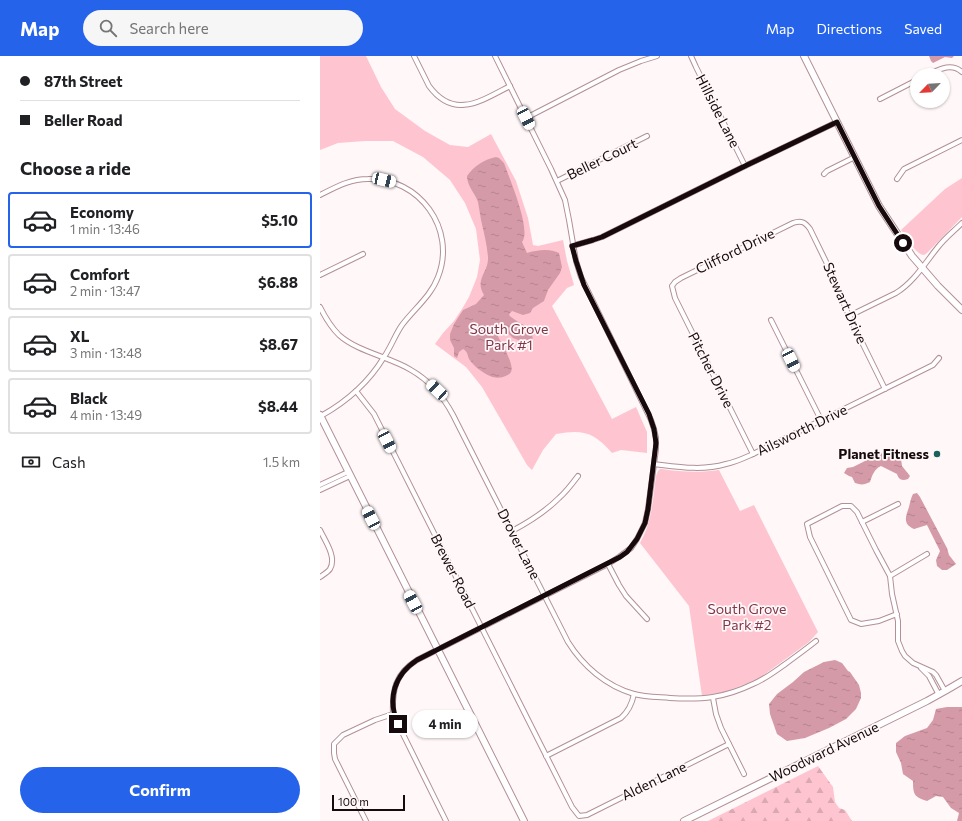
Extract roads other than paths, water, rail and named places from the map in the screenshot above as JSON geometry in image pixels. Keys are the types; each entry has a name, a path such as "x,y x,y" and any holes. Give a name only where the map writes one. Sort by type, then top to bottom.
{"main road":[{"path":"804,56 879,206 922,267 938,286 962,310"},
{"path":"320,416 524,821"},
{"name":"Woodward Avenue","path":"684,821 939,695 962,680"}],"street":[{"path":"414,56 432,90 450,103 466,105 477,102 510,86"},
{"path":"446,821 394,714 394,688 401,674 412,663 608,564 631,548 645,523 654,464 656,438 652,420 584,285 572,246 565,200 495,56"},
{"path":"526,118 619,70 658,56"},
{"name":"Hillside Lane","path":"691,56 745,166"},
{"path":"942,68 956,68 962,72"},
{"path":"880,99 910,84"},
{"path":"572,246 602,237 837,122"},
{"name":"Beller Court","path":"557,182 647,136"},
{"path":"896,178 904,168 962,140"},
{"path":"824,174 855,157"},
{"path":"320,195 343,184 359,179 375,179 395,183 414,193 422,200 433,214 439,228 443,253 438,277 428,295 402,325 384,358 369,378 343,402 320,416"},
{"name":"Clifford Drive","path":"672,286 681,278 793,223 800,221"},
{"name":"Stewart Drive","path":"800,221 807,225 810,229 833,276 849,316 885,389"},
{"path":"849,316 905,286 939,246 962,223"},
{"path":"320,275 362,254"},
{"name":"Pitcher Drive","path":"672,286 675,298 753,454"},
{"name":"Drover Lane","path":"320,307 339,335 347,341 412,371 437,390 453,415 568,642 586,665 607,681 634,694 677,699 713,698 730,694 755,684 816,641"},
{"path":"771,320 821,420"},
{"name":"Ailsworth Drive","path":"654,464 692,468 709,468 727,464 753,454 885,389 933,365 939,358"},
{"name":"Brewer Road","path":"356,391 374,414 572,807 579,816"},
{"path":"320,485 349,474"},
{"path":"320,490 349,474"},
{"path":"512,531 534,519 546,510 562,496 578,476"},
{"path":"862,522 898,504"},
{"path":"897,614 879,621 861,624 851,620 810,537 807,524 842,506 851,506 857,512 890,576 892,594 897,614 899,646 905,656 913,663 933,672 945,691"},
{"path":"320,530 331,553 333,563 329,570 320,577"},
{"path":"890,576 927,554"},
{"path":"608,564 618,585 626,596 648,619"},
{"path":"919,666 929,676 939,695"},
{"path":"546,756 621,718 633,702 634,694"},
{"path":"713,698 718,720 744,774"},
{"path":"366,821 335,759 334,744 343,736 375,720 394,714"},
{"name":"Alden Lane","path":"579,816 587,815 729,744"}],"water":[{"path":"929,56 954,56 952,58 945,57 933,63"},
{"path":"496,157 504,163 519,204 524,227 522,242 527,253 543,250 555,251 559,253 562,267 560,273 548,290 544,301 533,308 530,313 523,315 512,311 509,315 529,329 532,336 532,341 526,343 513,338 501,330 498,331 497,334 512,368 509,374 500,378 490,376 477,368 469,359 467,352 463,349 459,352 457,358 454,356 454,348 450,340 450,334 454,324 463,310 476,304 484,295 481,289 481,280 488,262 487,248 478,202 468,183 467,176 479,164"},
{"path":"891,448 896,448 900,452 902,466 910,476 908,479 901,480 897,474 881,466 875,471 870,482 864,484 855,483 852,477 844,473 847,468 853,467 869,459 875,459 884,451"},
{"path":"917,493 947,548 949,555 956,564 947,570 942,570 937,566 936,560 940,551 927,525 914,529 906,522 906,517 913,494"},
{"path":"835,660 842,663 859,685 861,698 856,709 846,719 829,728 805,738 787,741 777,734 770,714 769,704 777,694 804,672 824,662"},
{"path":"962,707 962,821 957,821 959,813 951,808 943,797 936,796 927,801 919,798 915,794 913,789 913,781 903,774 901,763 896,752 896,743 905,736 927,728 933,720 936,709"}],"place":[{"name":"Planet Fitness","path":"937,454"}],"park label":[{"name":"South Grove Park #1","path":"509,338"},
{"name":"South Grove Park #2","path":"747,618"}]}
